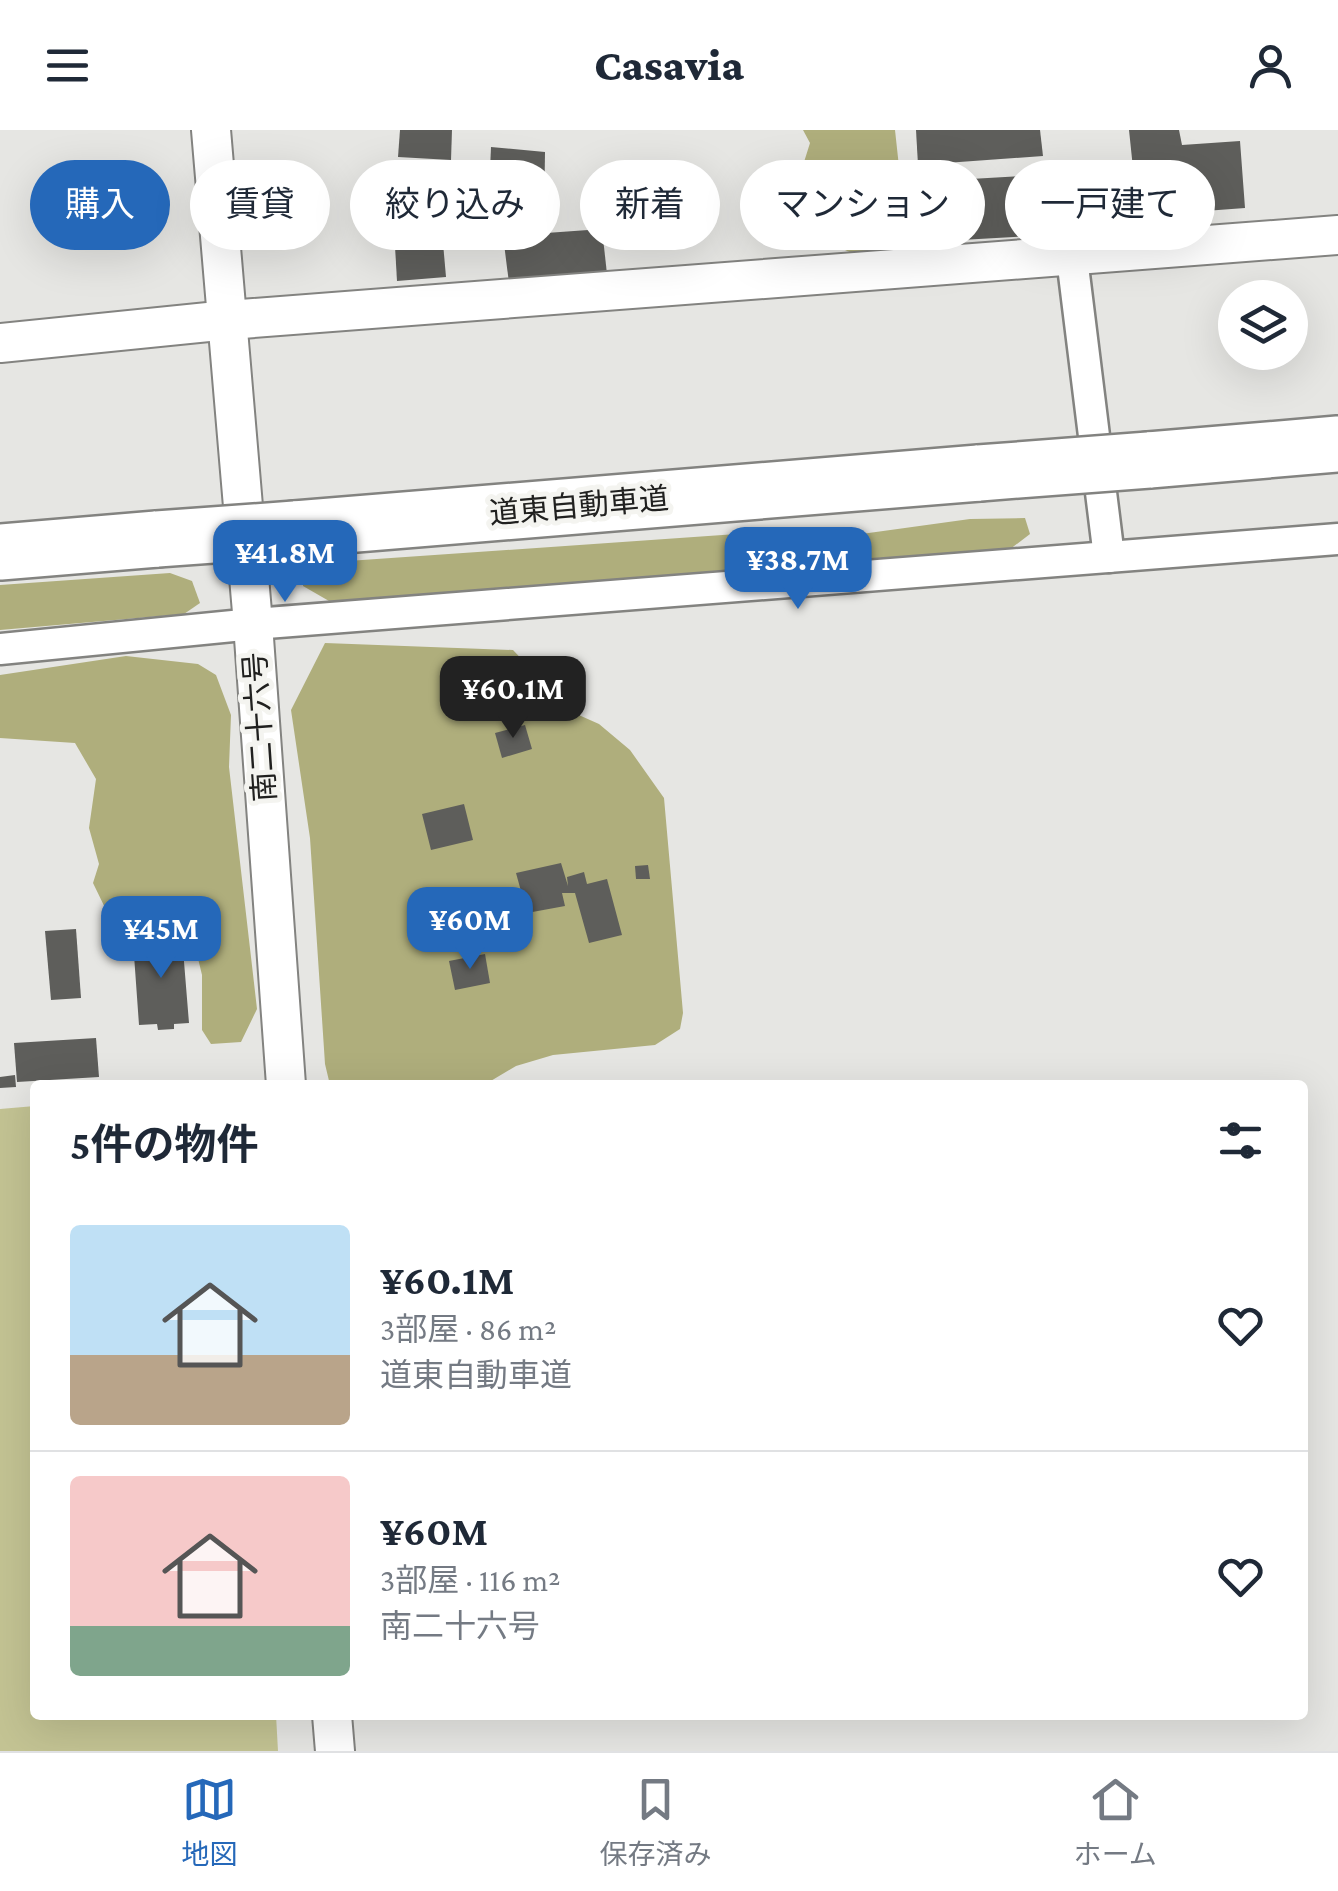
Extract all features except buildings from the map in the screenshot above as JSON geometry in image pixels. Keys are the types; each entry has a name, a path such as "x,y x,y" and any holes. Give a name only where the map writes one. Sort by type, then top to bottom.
{"highway":[{"name":"道東自動車道","path":"0,552 1338,444"}],"street":[{"name":"南二十六号","path":"211,130 253,624 286,1080"},
{"path":"0,343 228,320 1338,236"},
{"path":"1072,258 1108,558"},
{"path":"0,649 253,624 1338,540"},
{"path":"332,1720 335,1751"}],"green space":[{"path":"30,1106 30,1720 276,1720 278,1751 0,1751 0,1109"}],"shaded area":[{"path":"803,130 895,130 898,160 805,160 810,143"},
{"path":"845,250 887,250 854,254"},
{"path":"1025,518 1030,534 1005,553 329,601 303,586 304,572 319,563 751,533 786,532 818,540 970,519"},
{"path":"170,573 192,581 200,603 184,614 0,630 0,585"},
{"path":"325,643 513,650 572,712 599,724 630,750 664,798 683,1013 680,1029 655,1045 553,1055 516,1066 492,1080 329,1080 310,838 291,710"},
{"path":"126,656 198,664 216,675 231,715 229,767 257,1009 241,1042 211,1044 202,1030 202,975 190,925 173,913 122,927 109,916 93,883 99,864 89,828 96,779 75,743 0,738 0,675"}]}
